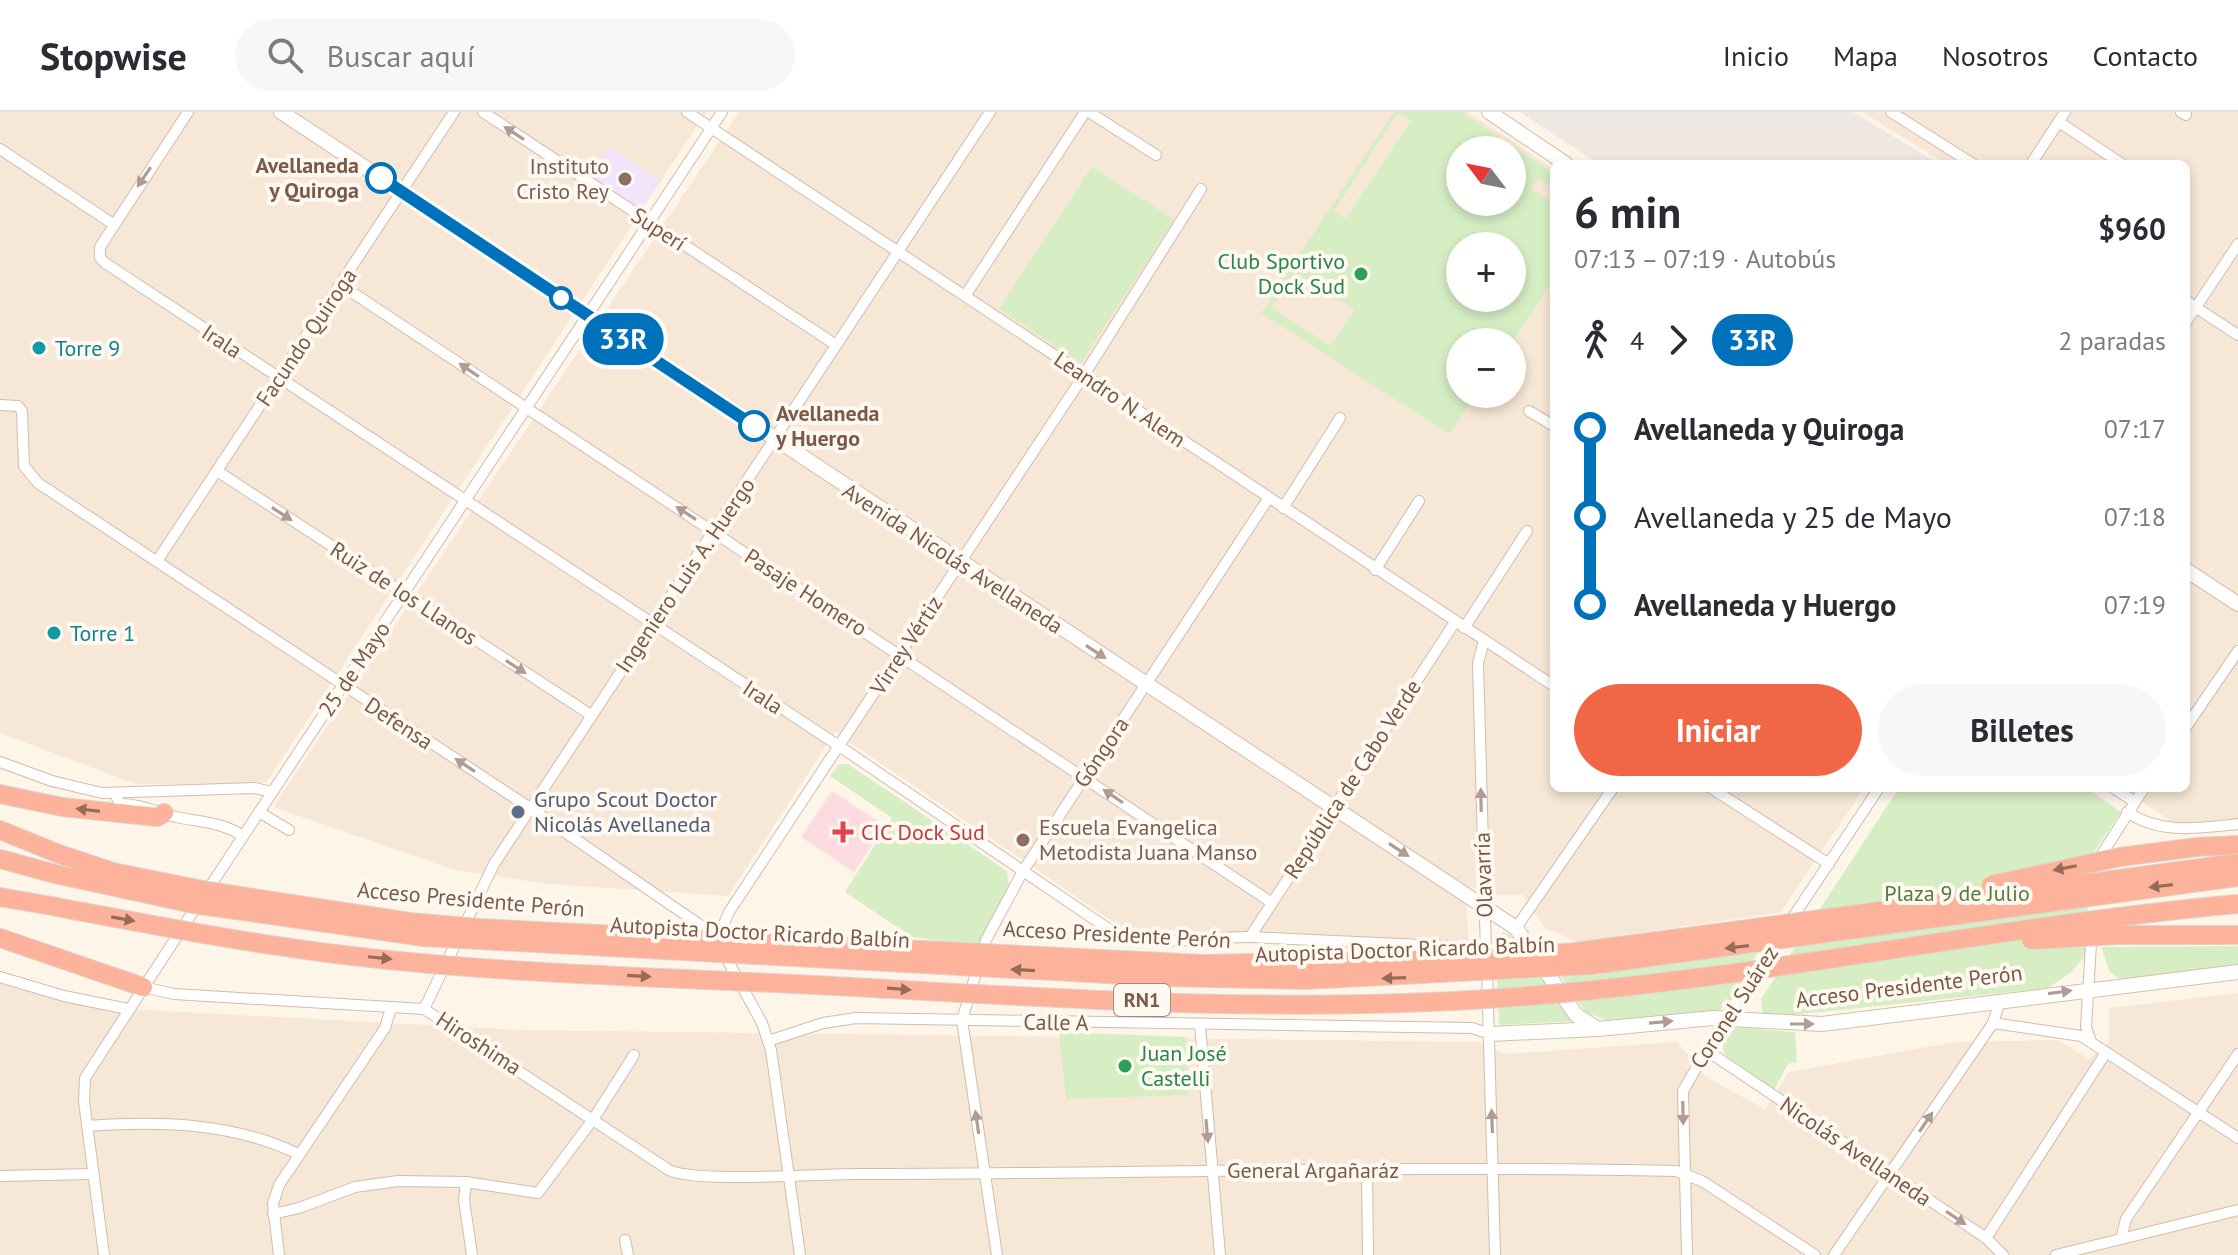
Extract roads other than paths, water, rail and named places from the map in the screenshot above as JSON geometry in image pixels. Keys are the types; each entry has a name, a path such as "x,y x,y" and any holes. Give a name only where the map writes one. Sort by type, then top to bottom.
{"highway":[{"path":"0,794 93,811 157,817 164,813"},
{"name":"Acceso Presidente Perón","path":"0,830 113,872 193,888 410,922 1152,962 1300,964 1488,959 1575,952 1862,916 2101,878 2238,863"},
{"path":"1862,916 2044,872 2197,847 2238,845"},
{"name":"Autopista Doctor Ricardo Balbín","path":"0,859 193,904 424,937 1163,977 1306,980 1591,965 2238,877"},
{"name":"RN1","path":"0,897 282,947 433,964 992,995 1342,1003 1500,998 1678,981 2079,922 2238,904"},
{"path":"1921,947 2117,935 2238,935"},
{"path":"0,938 143,987"}],"main road":[{"name":"Avenida Nicolás Avellaneda","path":"281,112 1516,928 1576,1015 1598,1029"},
{"path":"1489,112 1560,160"},
{"path":"2190,573 2238,604"},
{"name":"Acceso Presidente Perón","path":"1490,1034 1725,1018 1822,1024 2089,988 2238,972"}],"street":[{"path":"0,149 113,224 188,112"},
{"name":"Facundo Quiroga","path":"157,561 454,112"},
{"name":"Superí","path":"483,112 836,345"},
{"name":"Leandro N. Alem","path":"687,112 1550,683"},
{"name":"25 de Mayo","path":"104,1255 92,1174 85,1078 722,112"},
{"name":"Ingeniero Luis A. Huergo","path":"424,1009 488,875 530,808 990,112"},
{"path":"965,296 1087,112 1156,155"},
{"path":"1891,112 1967,160"},
{"path":"2034,160 2062,117 2117,160"},
{"name":"Virrey Vértiz","path":"717,941 729,912 1084,375 1201,189"},
{"name":"Irala","path":"113,224 100,247 100,258 839,746 1117,934 1185,941 1250,937 1486,948"},
{"path":"2238,244 2191,304 2238,335"},
{"name":"Pasaje Homero","path":"341,285 1271,902"},
{"name":"Defensa","path":"0,405 18,406 22,411 24,466 38,483 670,902 717,941"},
{"path":"1529,411 1550,424"},
{"path":"1283,508 1340,418"},
{"name":"Ruiz de los Llanos","path":"217,471 591,715"},
{"name":"Góngora","path":"962,1020 989,933 1023,871 1268,499"},
{"path":"1375,570 1419,501"},
{"name":"República de Cabo Verde","path":"1250,937 1334,808 1527,531"},
{"name":"Olavarría","path":"1484,641 1478,663 1495,1255"},
{"path":"2190,721 2238,651"},
{"path":"0,762 52,781 115,794 254,788 273,792"},
{"path":"1516,928 1610,792"},
{"path":"1717,792 1829,864"},
{"name":"Coronel Suárez","path":"1687,1255 1683,1091 1725,1018 1876,792"},
{"path":"2119,792 2135,802"},
{"path":"2102,854 2141,792"},
{"path":"115,794 120,804 141,805 222,825 243,836"},
{"path":"259,812 289,830"},
{"path":"2127,812 2143,821 2172,828 2238,824"},
{"path":"717,941 768,1041 800,1255"},
{"path":"2091,944 2086,1027 2091,1042"},
{"path":"0,977 64,996 128,1009"},
{"name":"Hiroshima","path":"143,987 174,994 424,1009 669,1170 688,1178 787,1174"},
{"path":"1834,1255 1993,1023 2000,1001"},
{"path":"279,1255 273,1214 274,1196 298,1154 385,1028 391,1008"},
{"name":"Calle A","path":"768,1041 846,1018 1472,1028 1490,1034"},
{"path":"962,1020 997,1255"},
{"path":"1993,1023 2071,1032 2238,1138"},
{"path":"1200,1026 1220,1255"},
{"name":"Nicolás Avellaneda","path":"1706,1050 1986,1238 2003,1255"},
{"path":"1986,1238 2105,1054"},
{"path":"2121,1239 2126,1219 2238,1054"},
{"path":"273,1214 382,1182 466,1182 538,1193 594,1118 634,1055"},
{"path":"87,1126 144,1122 187,1125 260,1138 298,1154"},
{"path":"1367,1169 1368,1255"},
{"name":"General Argañaráz","path":"787,1174 1367,1169 1685,1173"},
{"path":"1685,1173 1815,1255"},
{"path":"0,1176 92,1174"},
{"path":"466,1182 464,1200 472,1255"},
{"path":"2063,1254 2238,1210"},
{"path":"625,1240 628,1255"}],"place":[{"name":"Avellaneda y Quiroga","path":"381,178"},
{"name":"Instituto Cristo Rey","path":"625,179"},
{"name":"Club Sportivo Dock Sud","path":"1361,274"},
{"name":"Torre 9","path":"39,348"},
{"name":"Avellaneda y Huergo","path":"754,426"},
{"name":"Torre 1","path":"54,633"},
{"name":"Grupo Scout Doctor Nicolás Avellaneda","path":"518,812"},
{"name":"CIC Dock Sud","path":"843,832"},
{"name":"Escuela Evangelica Metodista Juana Manso","path":"1023,840"},
{"name":"Juan José Castelli","path":"1125,1066"}],"park label":[{"name":"Plaza 9 de Julio","path":"1957,893"}]}
